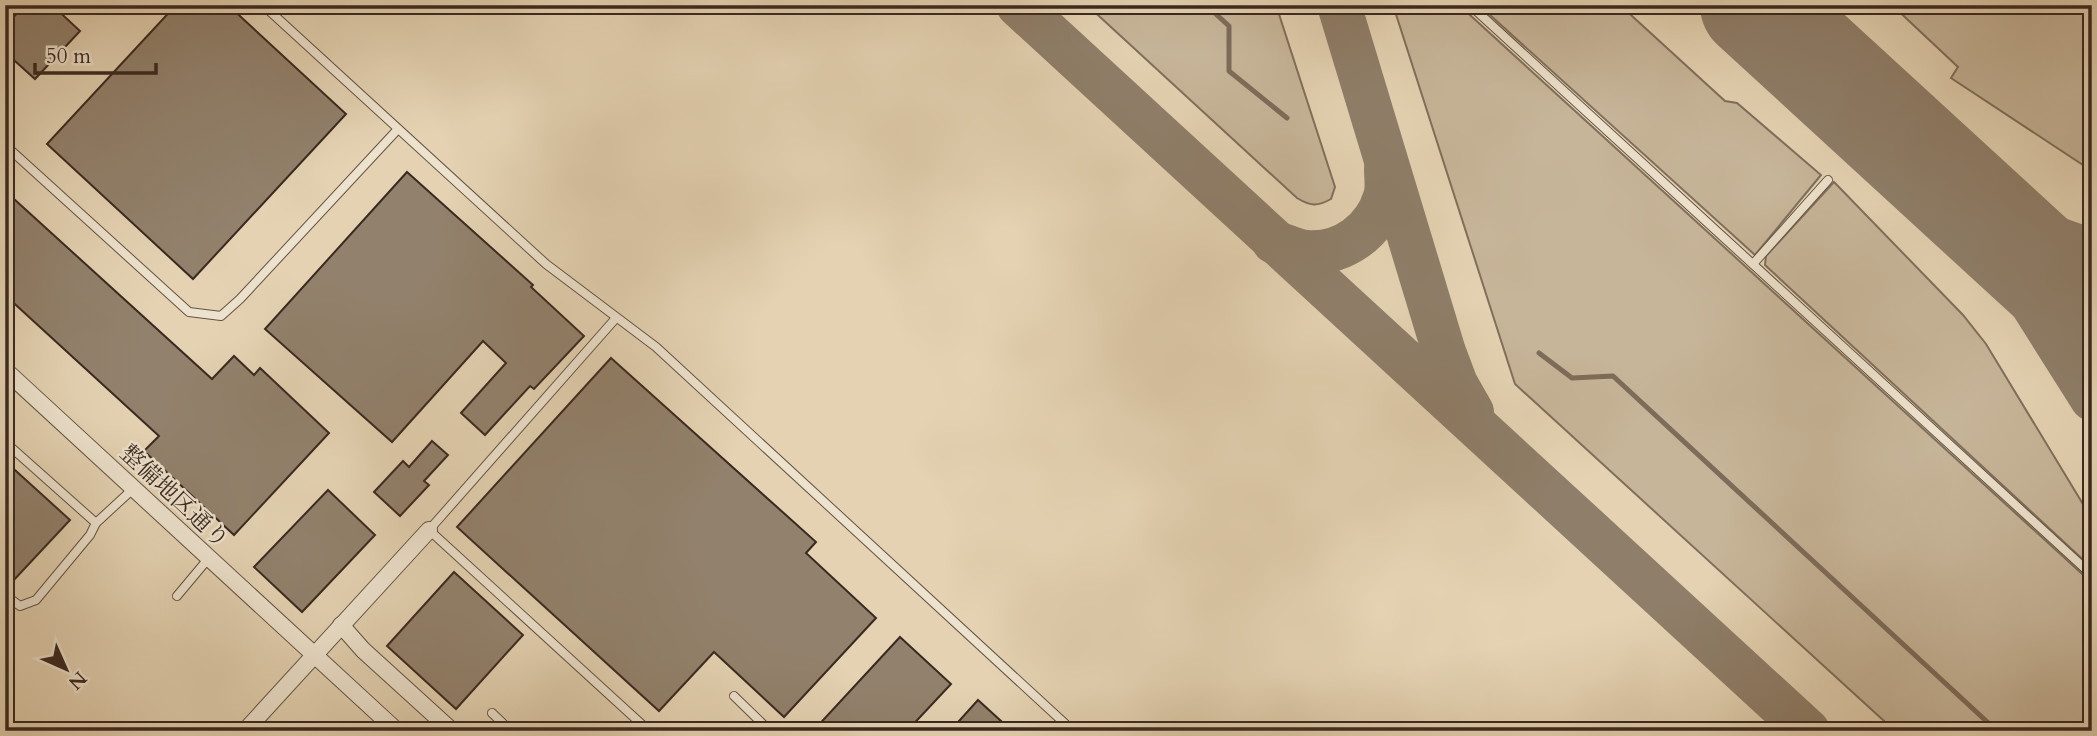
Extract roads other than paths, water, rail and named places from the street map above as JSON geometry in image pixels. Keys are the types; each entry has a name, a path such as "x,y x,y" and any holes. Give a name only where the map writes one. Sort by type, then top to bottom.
{"street":[{"name":"整備地区通り","path":"5,370 397,731"},
{"path":"245,731 429,530"},
{"path":"341,625 363,650 452,731"}],"lane":[{"path":"263,5 546,264 656,348 1073,731"},
{"path":"1469,5 2092,575"},
{"path":"5,145 189,312 221,316 240,299 398,129"},
{"path":"1753,264 1828,180"},
{"path":"616,318 429,530 649,731"},
{"path":"5,442 96,523"},
{"path":"5,595 20,606 36,600 90,535 96,523 134,488"},
{"path":"177,596 208,559"},
{"path":"734,696 770,731"},
{"path":"492,713 511,731"}],"waterway":[{"path":"1206,5 1229,26 1229,71 1287,118"},
{"path":"1539,353 1572,378 1613,376 1997,731"}]}
